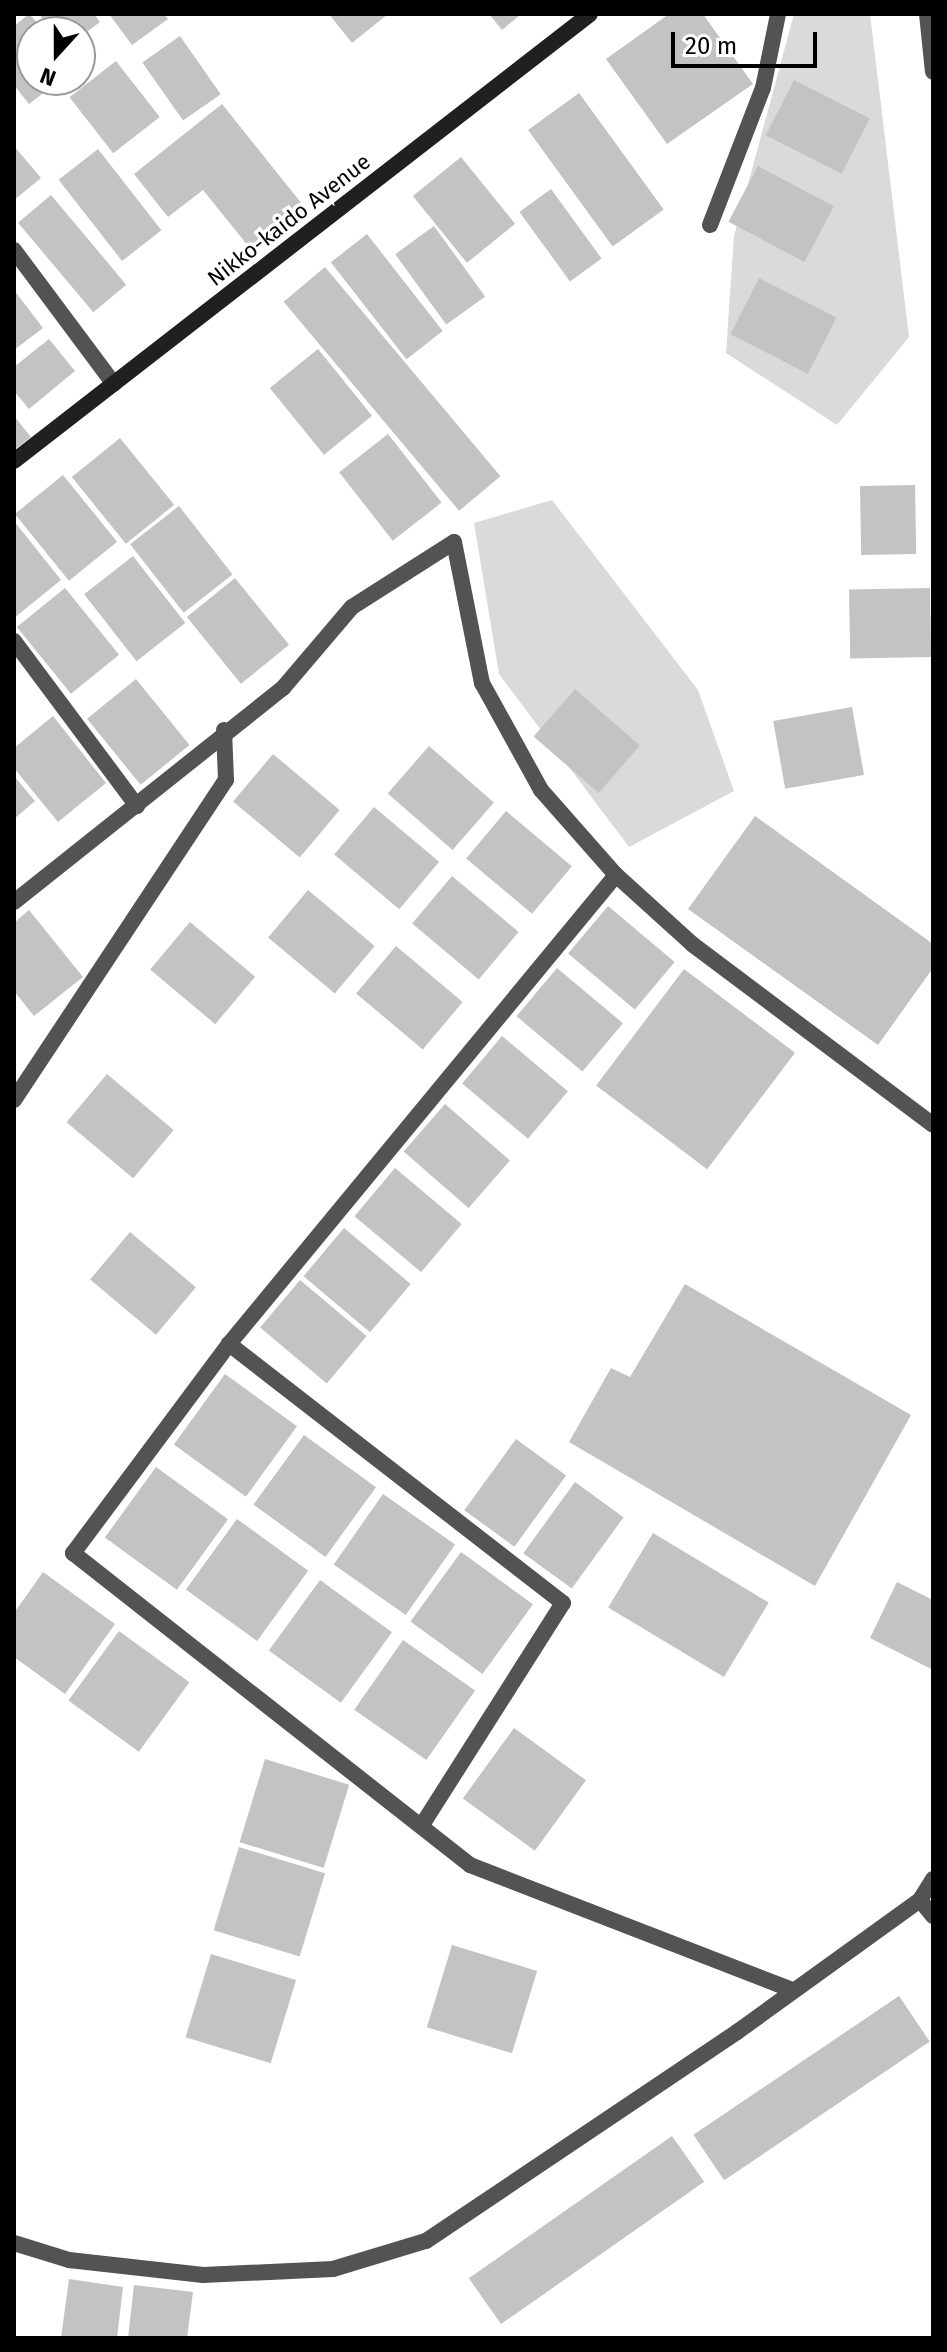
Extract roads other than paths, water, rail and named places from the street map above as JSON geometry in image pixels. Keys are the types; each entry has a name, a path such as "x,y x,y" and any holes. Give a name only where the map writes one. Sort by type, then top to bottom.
{"main road":[{"name":"Nikko-kaido Avenue","path":"14,461 590,14"}],"street":[{"path":"710,225 763,88 778,14"},
{"path":"927,14 933,72"},
{"path":"14,250 114,384"},
{"path":"14,902 137,806 224,730 283,688 352,607 454,542 482,683 541,790 616,875 692,944 933,1125"},
{"path":"14,641 137,806"},
{"path":"14,1100 226,780 224,730"},
{"path":"616,875 229,1344 73,1553 470,1865 790,1989"},
{"path":"229,1344 563,1603 422,1825"},
{"path":"14,2243 69,2260 203,2275 333,2269 426,2241 594,2131 790,1989 920,1900 933,1879"},
{"path":"920,1900 933,1916"}]}
